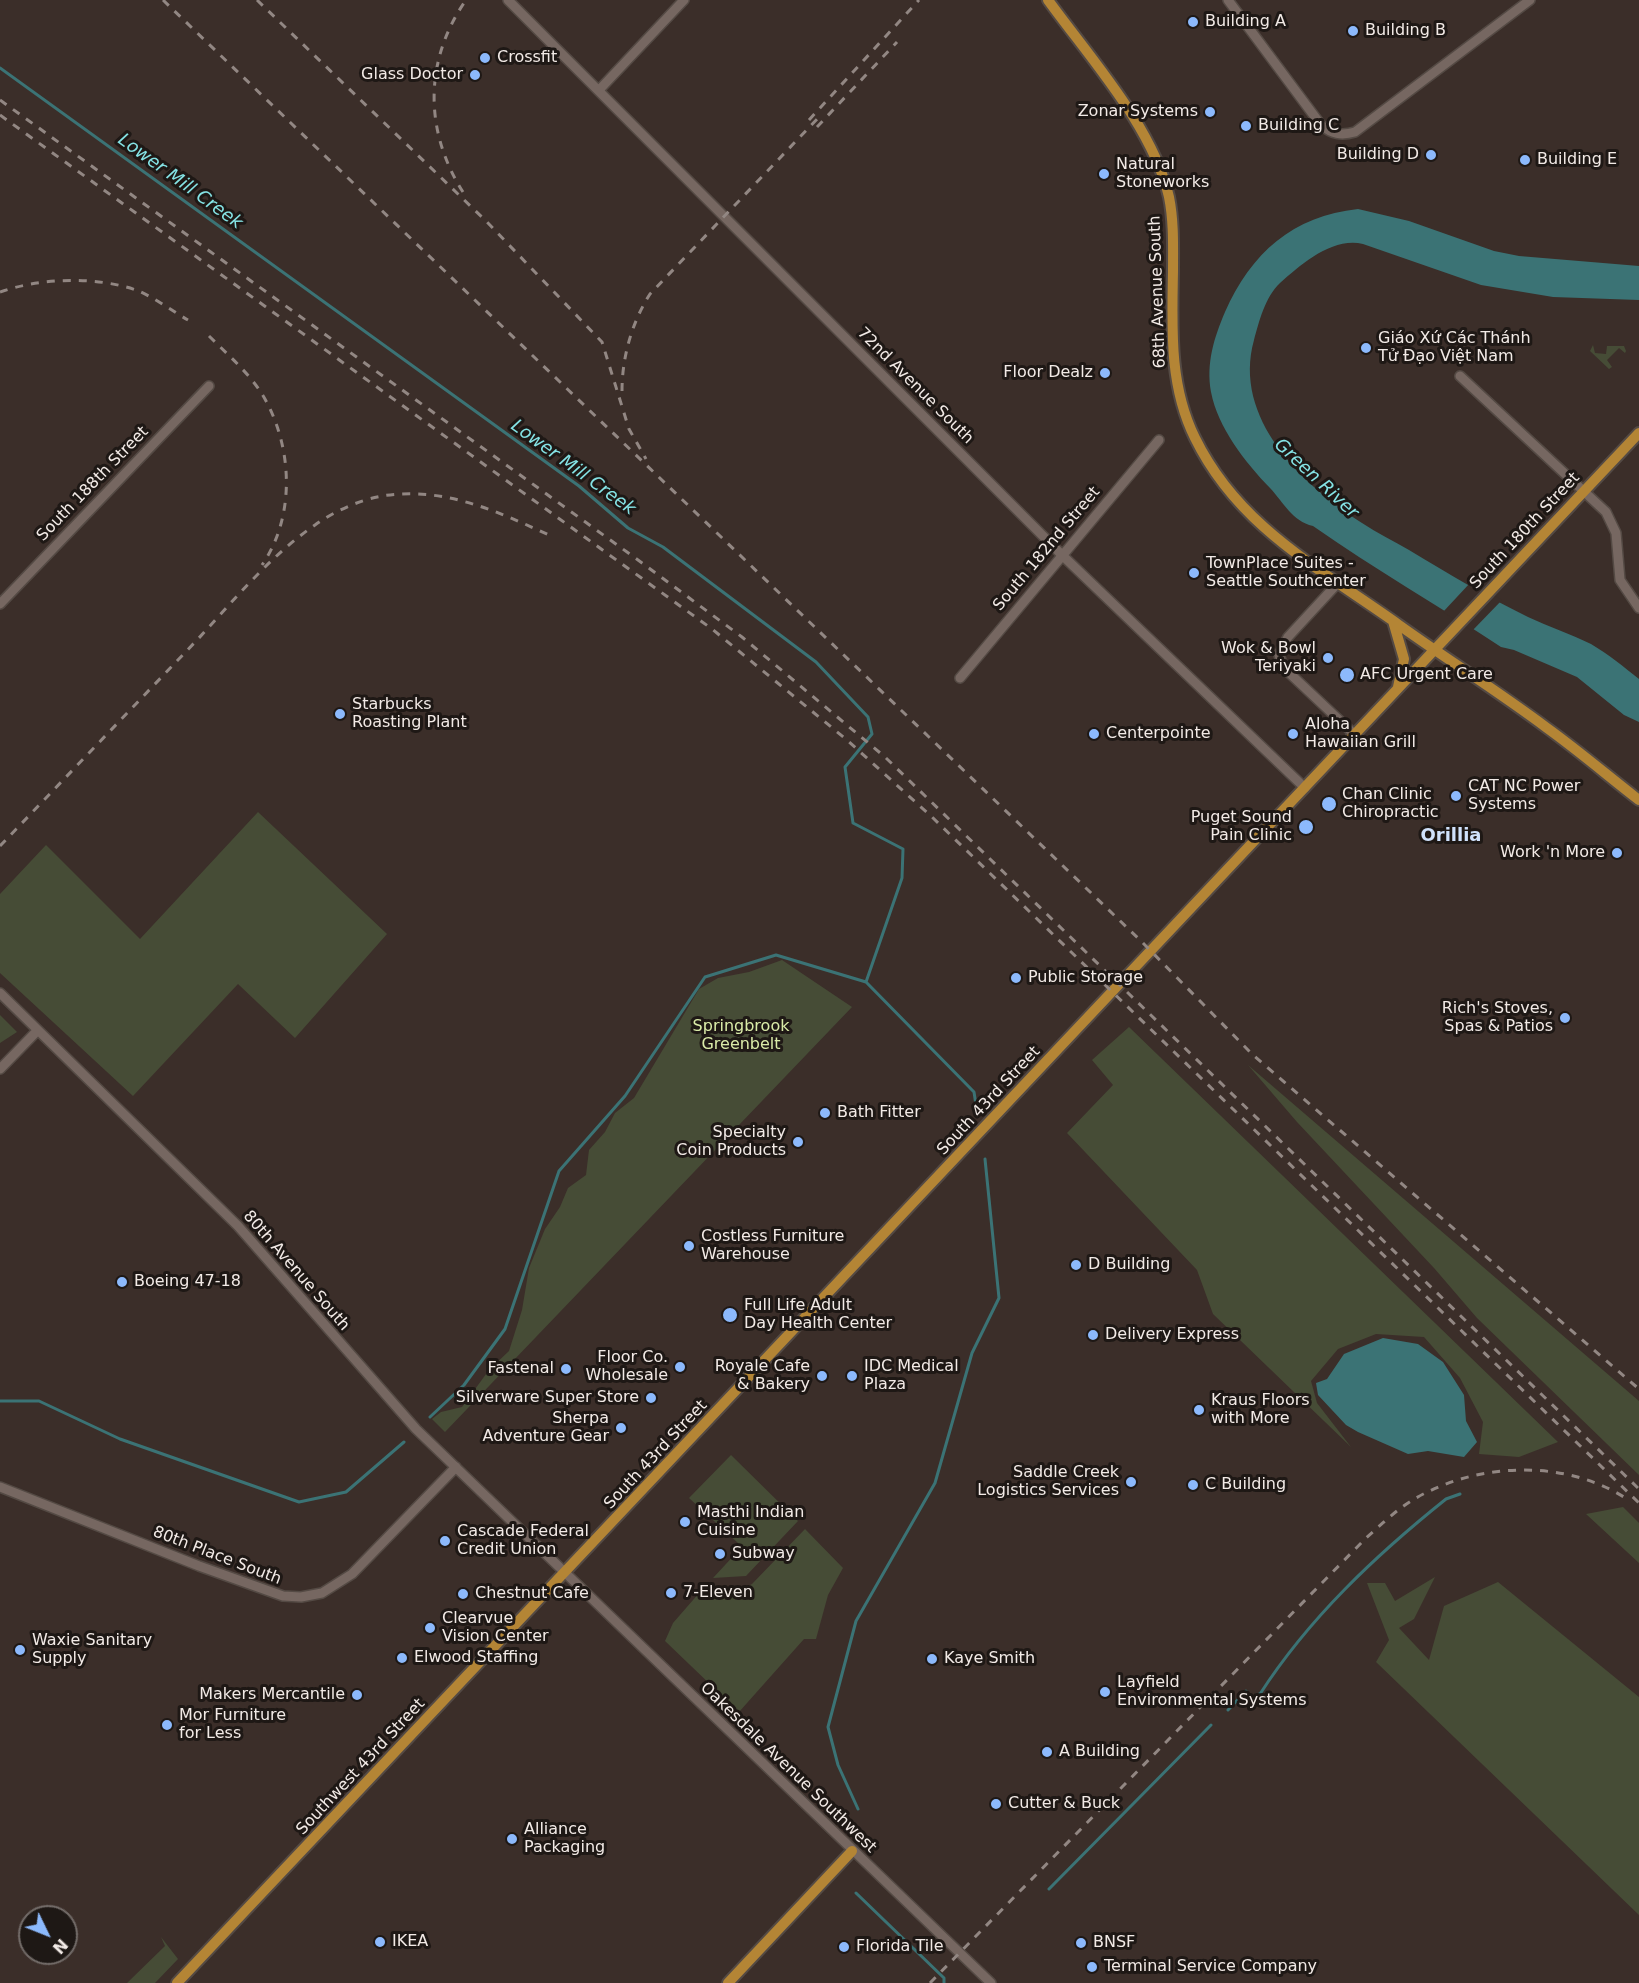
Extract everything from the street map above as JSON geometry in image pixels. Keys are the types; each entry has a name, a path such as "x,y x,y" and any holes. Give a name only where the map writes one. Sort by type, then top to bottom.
{"main road":[{"name":"68th Avenue South","path":"1048,0 1138,125 1160,167 1169,198 1173,232 1174,369 1183,407 1194,437 1234,500 1281,542 1336,584 1547,728 1639,800"},
{"name":"South 180th Street","path":"1433,650 1639,433"},
{"path":"1393,621 1404,659 1397,689"},
{"name":"South 43rd Street","path":"566,1572 1433,650"},
{"name":"Southwest 43rd Street","path":"177,1983 566,1572"},
{"path":"728,1983 852,1851"}],"street":[{"name":"72nd Avenue South","path":"508,0 600,89 1062,555 1305,788"},
{"path":"600,89 684,0"},
{"path":"1228,0 1321,125 1338,134 1355,132 1530,0"},
{"path":"1460,376 1606,512 1612,523 1620,580 1627,594 1639,608"},
{"name":"South 188th Street","path":"0,604 209,386"},
{"name":"South 182nd Street","path":"960,678 1158,440"},
{"path":"1336,584 1288,637 1279,655 1284,668 1354,735"},
{"name":"80th Avenue South","path":"0,993 238,1226 384,1394 456,1467 566,1572"},
{"path":"0,1069 37,1030"},
{"name":"80th Place South","path":"0,1487 199,1566 283,1596 301,1597 322,1593 352,1574 456,1467"},
{"name":"Oakesdale Avenue Southwest","path":"566,1572 852,1851 992,1983"}],"green space":[{"path":"1593,345 1595,353 1606,354 1607,346 1624,346 1626,351 1625,353 1619,348 1607,360 1612,367 1609,369 1590,351"},
{"path":"258,812 387,934 295,1038 238,984 133,1096 0,973 0,894 46,845 140,939"},
{"name":"Springbrook Greenbelt","path":"782,960 852,1007 445,1432 432,1419 441,1412 462,1407 489,1370 509,1351 522,1310 529,1268 545,1229 560,1207 568,1188 586,1175 589,1150 605,1132 615,1113 634,1098 699,989 718,978 749,972"},
{"path":"0,1015 17,1032 0,1043"},
{"path":"1129,1027 1558,1442 1519,1457 1479,1454 1483,1422 1460,1378 1424,1337 1376,1334 1338,1349 1311,1381 1317,1403 1351,1447 1213,1314 1197,1270 1067,1133 1113,1085 1092,1060"},
{"path":"1248,1065 1639,1401 1639,1475 1477,1318 1434,1268 1297,1122"},
{"path":"731,1455 798,1521 746,1576 713,1578 738,1551 738,1543 689,1498"},
{"path":"1623,1507 1639,1523 1639,1563 1586,1514"},
{"path":"805,1529 843,1568 828,1595 816,1639 804,1639 739,1712 665,1641 673,1623 700,1592 743,1588 752,1584"},
{"path":"1435,1577 1414,1619 1399,1628 1429,1660 1444,1606 1498,1582 1639,1697 1639,1915 1376,1662 1389,1640 1367,1583 1385,1583 1395,1601"},
{"path":"161,1937 178,1959 155,1983 127,1983 165,1946"}],"water":[{"path":"1358,209 1409,221 1494,251 1519,256 1639,266 1639,300 1553,297 1481,285 1363,244 1340,244 1308,260 1275,289 1266,302 1260,318 1250,369 1253,396 1263,422 1277,446 1317,489 1368,527 1468,585 1528,617 1591,644 1610,656 1639,679 1639,722 1624,715 1577,677 1514,650 1501,647 1313,526 1299,520 1251,467 1226,431 1211,392 1210,371 1217,331 1236,291 1261,255 1294,229 1335,213"},
{"path":"1383,1338 1418,1344 1443,1362 1464,1395 1466,1421 1477,1442 1464,1457 1428,1451 1408,1454 1346,1425 1318,1395 1316,1383 1327,1379 1344,1354"}],"pier":[{"path":"1470,583 1502,600 1472,631 1443,612"}],"waterway":[{"name":"Lower Mill Creek","path":"0,68 579,486 628,528 663,547 816,662 868,717 872,734 845,767 853,823 903,849 902,878 866,982"},
{"path":"430,1417 464,1385 505,1329 559,1171 625,1096 705,977 776,955 866,982 974,1092 976,1105"},
{"path":"858,1809 838,1765 828,1727 856,1621 935,1483 972,1353 999,1298 985,1159"},
{"path":"0,1401 39,1401 120,1439 299,1502 346,1492 404,1442"},
{"path":"1256,1695 1260,1694 1300,1639 1369,1565 1446,1499 1460,1494"},
{"path":"1228,1710 1246,1691"},
{"path":"1049,1889 1211,1725"},
{"path":"856,1893 944,1978 944,1983"}],"railway":[{"path":"163,0 1141,941 1253,1055 1639,1389"},
{"path":"257,0 487,222 602,342 629,429 646,459"},
{"path":"463,192 450,169 441,145 434,96 436,71 442,47 452,23 466,0"},
{"path":"809,120 919,0"},
{"path":"817,127 897,42"},
{"path":"0,100 742,637 885,757 1639,1489"},
{"path":"0,115 712,629 847,740 932,817 1639,1503"},
{"path":"622,391 629,340 650,294 819,117"},
{"path":"0,292 32,284 68,280 103,282 143,293 188,320"},
{"path":"209,336 250,378 262,394 280,435 285,458 285,503 281,525 262,565"},
{"path":"0,846 254,579 283,550 330,516 347,507 382,496 427,495 469,503 551,536"},
{"path":"930,1983 1366,1538 1403,1506 1441,1486 1467,1477 1522,1470 1577,1477 1603,1486 1627,1499"}],"place":[{"name":"Building A","path":"1193,22"},
{"name":"Building B","path":"1353,31"},
{"name":"Crossfit","path":"485,58"},
{"name":"Glass Doctor","path":"475,75"},
{"name":"Zonar Systems","path":"1210,112"},
{"name":"Building C","path":"1246,126"},
{"name":"Building D","path":"1431,155"},
{"name":"Building E","path":"1525,160"},
{"name":"Natural Stoneworks","path":"1104,174"},
{"name":"Giáo Xứ Các Thánh Tử Đạo Việt Nam","path":"1366,348"},
{"name":"Floor Dealz","path":"1105,373"},
{"name":"TownPlace Suites - Seattle Southcenter","path":"1194,573"},
{"name":"Wok & Bowl Teriyaki","path":"1328,658"},
{"name":"AFC Urgent Care","path":"1347,675"},
{"name":"Starbucks Roasting Plant","path":"340,714"},
{"name":"Centerpointe","path":"1094,734"},
{"name":"Aloha Hawaiian Grill","path":"1293,734"},
{"name":"CAT NC Power Systems","path":"1456,796"},
{"name":"Chan Clinic Chiropractic","path":"1329,804"},
{"name":"Puget Sound Pain Clinic","path":"1306,827"},
{"name":"Work 'n More","path":"1617,853"},
{"name":"Public Storage","path":"1016,978"},
{"name":"Rich's Stoves, Spas & Patios","path":"1565,1018"},
{"name":"Bath Fitter","path":"825,1113"},
{"name":"Specialty Coin Products","path":"798,1142"},
{"name":"Costless Furniture Warehouse","path":"689,1246"},
{"name":"D Building","path":"1076,1265"},
{"name":"Boeing 47-18","path":"122,1282"},
{"name":"Full Life Adult Day Health Center","path":"730,1315"},
{"name":"Delivery Express","path":"1093,1335"},
{"name":"Floor Co. Wholesale","path":"680,1367"},
{"name":"Fastenal","path":"566,1369"},
{"name":"Royale Cafe & Bakery","path":"822,1376"},
{"name":"IDC Medical Plaza","path":"852,1376"},
{"name":"Silverware Super Store","path":"651,1398"},
{"name":"Kraus Floors with More","path":"1199,1410"},
{"name":"Sherpa Adventure Gear","path":"621,1428"},
{"name":"Saddle Creek Logistics Services","path":"1131,1482"},
{"name":"C Building","path":"1193,1485"},
{"name":"Masthi Indian Cuisine","path":"685,1522"},
{"name":"Cascade Federal Credit Union","path":"445,1541"},
{"name":"Subway","path":"720,1554"},
{"name":"7-Eleven","path":"671,1593"},
{"name":"Chestnut Cafe","path":"463,1594"},
{"name":"Clearvue Vision Center","path":"430,1628"},
{"name":"Waxie Sanitary Supply","path":"20,1650"},
{"name":"Elwood Staffing","path":"402,1658"},
{"name":"Kaye Smith","path":"932,1659"},
{"name":"Layfield Environmental Systems","path":"1105,1692"},
{"name":"Makers Mercantile","path":"357,1695"},
{"name":"Mor Furniture for Less","path":"167,1725"},
{"name":"A Building","path":"1047,1752"},
{"name":"Cutter & Buck","path":"996,1804"},
{"name":"Alliance Packaging","path":"512,1839"},
{"name":"IKEA","path":"380,1942"},
{"name":"BNSF","path":"1081,1943"},
{"name":"Florida Tile","path":"844,1947"},
{"name":"Terminal Service Company","path":"1092,1967"}],"district":[{"name":"Orillia","path":"1451,836"}],"water label":[{"name":"Green River","path":"1316,479"}]}
